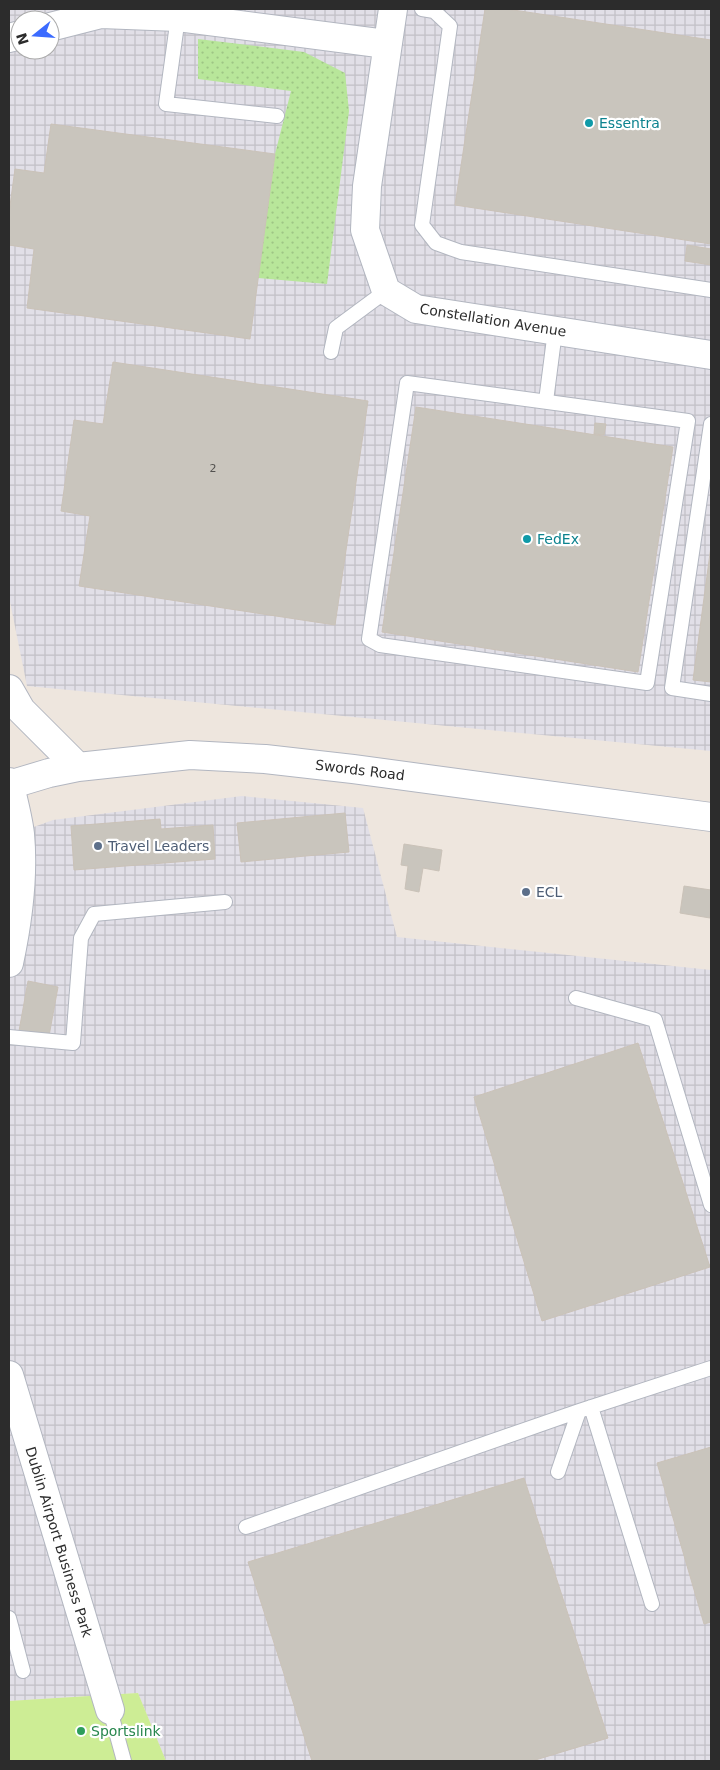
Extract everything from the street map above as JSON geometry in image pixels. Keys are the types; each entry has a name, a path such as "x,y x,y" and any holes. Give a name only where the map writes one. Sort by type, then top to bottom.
{"street":[{"path":"386,291 365,230 367,186 386,44 393,9"},
{"path":"64,19 101,14 178,17 386,44"},
{"name":"Constellation Avenue","path":"386,291 416,309 711,355"},
{"path":"9,689 21,710 78,767"},
{"name":"Swords Road","path":"9,784 78,767 190,755 265,759 542,793 711,817"},
{"path":"9,784 20,832 22,876 16,931 9,963"},
{"name":"Dublin Airport Business Park","path":"9,1375 110,1710"}],"lane":[{"path":"422,9 434,11 450,26 422,225 436,243 461,252 711,290"},
{"path":"178,17 166,104 277,116"},
{"path":"330,352 336,328 386,291"},
{"path":"546,401 556,331"},
{"path":"407,383 546,401 688,421 647,683 380,645 369,639 407,383"},
{"path":"711,424 672,688 711,694"},
{"path":"9,1037 73,1043 81,938 94,914 225,902"},
{"path":"576,998 655,1020 711,1205"},
{"path":"246,1527 585,1409 711,1368"},
{"path":"558,1472 585,1409"},
{"path":"585,1409 652,1604"},
{"path":"9,1618 23,1671"},
{"path":"110,1710 124,1761"}],"shaded area":[{"path":"9,9 711,9 711,751 27,686 9,597"},
{"path":"242,796 363,808 397,937 711,970 711,1761 166,1761 138,1693 9,1701 9,836 53,820"}],"green space":[{"path":"198,39 304,52 345,73 349,111 327,284 258,278 275,154 291,91 198,79"},
{"name":"Sportslink","path":"138,1693 166,1761 9,1761 9,1701"}],"building":[{"name":"Essentra","path":"485,9 507,9 711,40 711,244 455,205"},
{"path":"51,124 275,154 250,339 27,308 34,249 9,245 9,213 15,169 44,173"},
{"path":"687,245 711,249 711,265 685,261"},
{"path":"113,362 368,401 335,625 79,586 90,516 61,511 74,420 103,424"},
{"name":"FedEx","path":"416,407 673,447 638,672 382,632"},
{"path":"595,423 606,424 604,435 594,434"},
{"path":"711,546 711,682 693,680"},
{"path":"345,813 349,852 241,862 237,823"},
{"path":"160,819 161,829 213,825 215,859 74,870 71,826"},
{"path":"404,844 442,850 439,871 423,868 419,892 405,889 408,866 401,865"},
{"path":"684,886 711,890 710,918 680,913"},
{"path":"28,981 58,987 49,1036 19,1031"},
{"path":"638,1043 710,1267 542,1321 474,1097"},
{"path":"711,1447 711,1622 704,1624 657,1463"},
{"path":"524,1478 608,1738 532,1761 312,1761 248,1562"}],"place":[{"name":"Essentra","path":"589,123"},
{"name":"FedEx","path":"527,539"},
{"name":"Travel Leaders","path":"98,846"},
{"name":"ECL","path":"526,892"},
{"name":"Sportslink","path":"81,1731"}]}
